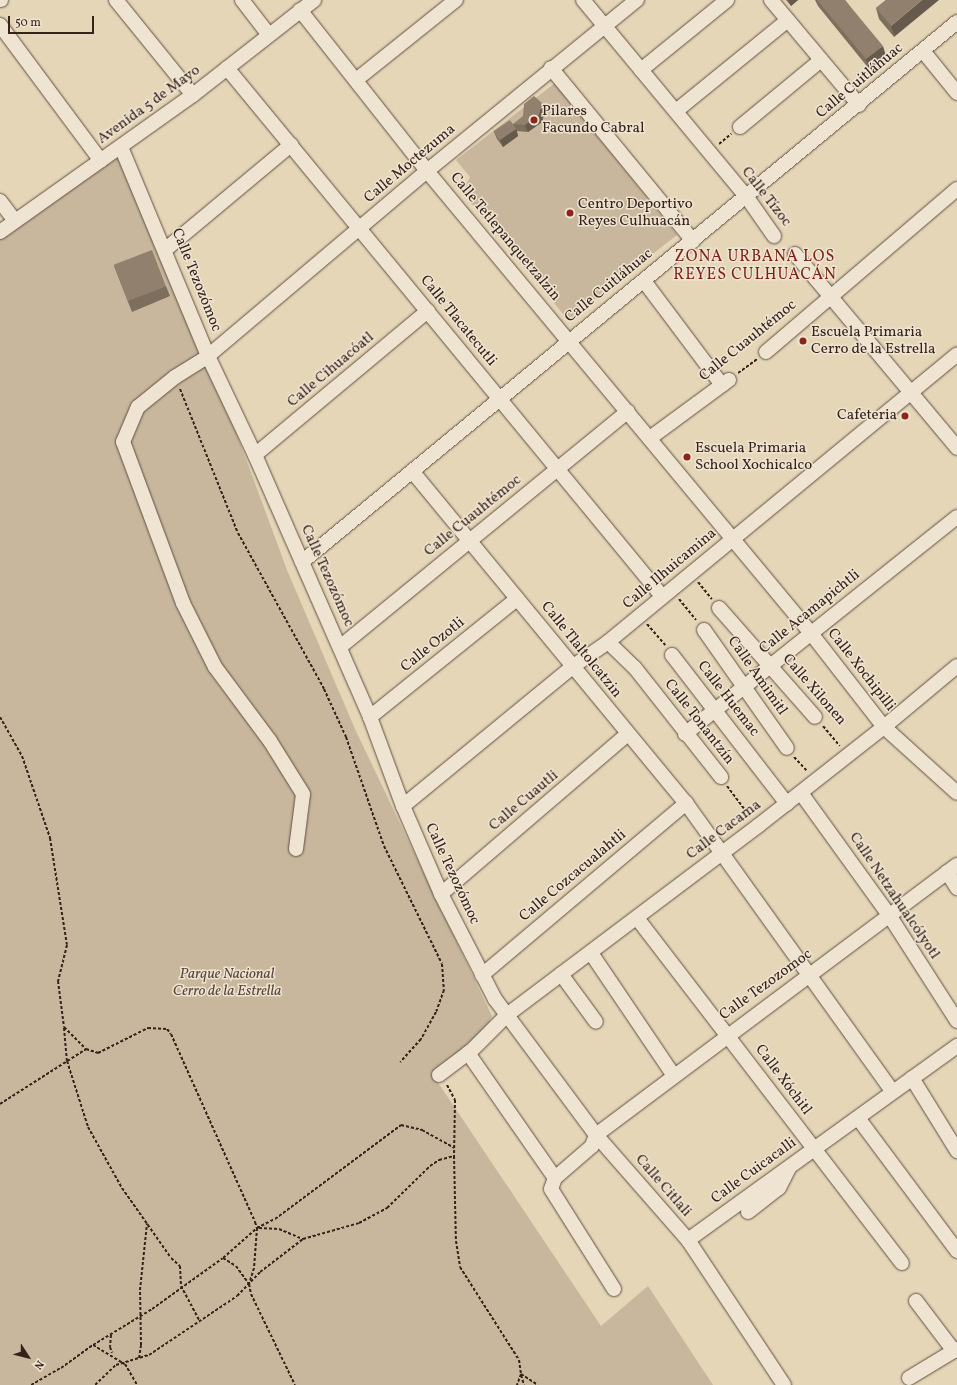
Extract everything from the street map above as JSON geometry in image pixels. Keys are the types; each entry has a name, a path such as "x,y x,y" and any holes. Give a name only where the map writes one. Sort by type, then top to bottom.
{"street":[{"path":"116,0 193,95"},
{"path":"242,0 269,35"},
{"name":"Avenida 5 de Mayo","path":"0,232 193,95 314,0"},
{"path":"356,80 456,0"},
{"name":"Calle Tízoc","path":"583,0 746,196 774,236"},
{"name":"Calle Moctezuma","path":"296,849 303,794 270,741 215,668 183,604 123,442 138,407 175,377 208,356 427,171 637,0"},
{"path":"641,70 727,0"},
{"path":"771,0 859,105"},
{"name":"Calle Tetlepanquetzalzin","path":"300,10 427,171 570,340 733,538"},
{"path":"676,111 788,20"},
{"name":"Calle Cuitláhuac","path":"302,562 570,340 859,105 957,22"},
{"path":"0,25 101,161"},
{"path":"923,51 957,93"},
{"path":"740,127 821,60"},
{"name":"Calle Tlacatecutli","path":"226,68 428,311 499,399 667,592"},
{"path":"552,68 692,241"},
{"path":"166,249 290,145"},
{"name":"Calle Tezozómoc","path":"121,147 166,249 208,356 255,455 370,717 403,806 441,894 482,975 507,1015"},
{"name":"Calle Cuauhtémoc","path":"766,352 957,189"},
{"path":"0,201 16,221"},
{"path":"795,254 957,448"},
{"path":"644,281 726,383"},
{"name":"Calle Cihuacóatl","path":"255,455 428,311"},
{"name":"Calle Ilhuicamina","path":"403,806 572,667 608,642 909,392 957,354"},
{"name":"Calle Cuauhtémoc","path":"650,438 726,383"},
{"name":"Calle Cuauhtémoc","path":"340,648 628,411"},
{"name":"Calle Tlaltolcatzin","path":"412,471 572,667 686,803 722,852"},
{"name":"Calle Acamapichtli","path":"685,734 810,632 957,517"},
{"name":"Calle Xochipilli","path":"733,538 810,632 884,727 957,793"},
{"name":"Calle Ozotli","path":"370,717 517,599"},
{"name":"Calle Xilonen","path":"719,608 815,717"},
{"name":"Calle Amimitl","path":"704,630 743,688 787,748"},
{"name":"Calle Tonantzín","path":"608,642 635,668 685,734 721,777"},
{"name":"Calle Huemac","path":"672,655 716,710 787,804"},
{"name":"Calle Cacama","path":"440,1074 468,1053 507,1015 591,953 849,756 957,666"},
{"name":"Calle Cuautli","path":"441,894 628,734"},
{"name":"Calle Netzahualcólyotl","path":"801,793 889,915 957,1021"},
{"name":"Calle Cozcacualahtli","path":"482,975 686,803"},
{"path":"722,852 808,975 893,1092"},
{"path":"952,869 957,888"},
{"name":"Calle Tezozomoc","path":"596,1135 727,1035 952,869"},
{"name":"Calle Xóchitl","path":"636,918 902,1263"},
{"path":"591,953 674,1076"},
{"path":"561,974 596,1022"},
{"name":"Calle Citlali","path":"507,1015 596,1135 688,1240 784,1385"},
{"name":"Calle Cuicacalli","path":"688,1240 957,1046"},
{"path":"468,1053 555,1178"},
{"path":"912,1078 957,1151"},
{"path":"858,1118 957,1251"},
{"path":"596,1135 592,1146 555,1178 551,1189 614,1289"},
{"path":"748,1212 779,1188 791,1165"},
{"path":"909,1378 956,1350 916,1301"}],"path":[{"path":"709,152 740,127"},
{"name":"Calle Cuauhtémoc","path":"726,383 766,352"},
{"path":"175,377 238,532 324,689 346,737 384,846 442,964 444,990 436,1012 421,1039 400,1062"},
{"path":"691,574 719,608"},
{"path":"667,592 704,630"},
{"path":"640,615 672,655"},
{"name":"Calle Xilonen","path":"815,717 849,756"},
{"path":"0,718 22,756 50,838 67,945 58,982 67,1061 88,1127 122,1188 171,1258 180,1266 181,1286 200,1321"},
{"path":"787,748 816,781"},
{"name":"Calle Tonantzín","path":"721,777 758,826"},
{"path":"64,1027 86,1049 98,1053 148,1028 167,1029 172,1034 257,1228 254,1268 249,1284"},
{"path":"0,1104 86,1049"},
{"path":"440,1074 455,1100 454,1156 456,1241 460,1267 519,1360 524,1385"},
{"path":"31,1385 62,1368 93,1345 141,1315 223,1258 257,1228 275,1219 401,1124 422,1130 454,1148"},
{"path":"96,1385 112,1368 149,1354 237,1296 260,1272 303,1239 359,1223 387,1208 430,1166 439,1160 454,1156"},
{"path":"139,1358 141,1315 140,1290 147,1223"},
{"path":"257,1228 279,1229 303,1239"},
{"path":"223,1258 236,1266 249,1284 251,1294 295,1385"},
{"path":"111,1335 110,1347 113,1355"},
{"path":"93,1345 113,1355 125,1364 137,1385"},
{"path":"517,1385 521,1374"},
{"path":"521,1374 538,1385"}],"green space":[{"name":"Centro Deportivo Reyes Culhuacán","path":"555,83 677,235 568,320 462,192 470,177 456,160"},
{"name":"Parque Nacional Cerro de la Estrella","path":"120,151 208,356 287,570 355,729 492,1016 483,1034 433,1075 601,1326 648,1286 713,1385 0,1385 0,238"}],"building":[{"path":"817,0 845,0 883,46 866,59"},
{"path":"886,0 922,0 891,26 876,8"},
{"path":"534,96 542,103 539,115 525,125 513,124 523,116 524,104"},
{"path":"510,120 516,129 500,140 493,131"},
{"path":"152,250 166,286 128,301 114,265"}],"place":[{"name":"Pilares Facundo Cabral","path":"534,120"},
{"name":"Centro Deportivo Reyes Culhuacán","path":"570,213"},
{"name":"Escuela Primaria Cerro de la Estrella","path":"803,341"},
{"name":"Cafeteria","path":"905,416"},
{"name":"Escuela Primaria School Xochicalco","path":"687,457"}],"district":[{"name":"ZONA URBANA LOS REYES CULHUACÁN","path":"755,266"}]}
